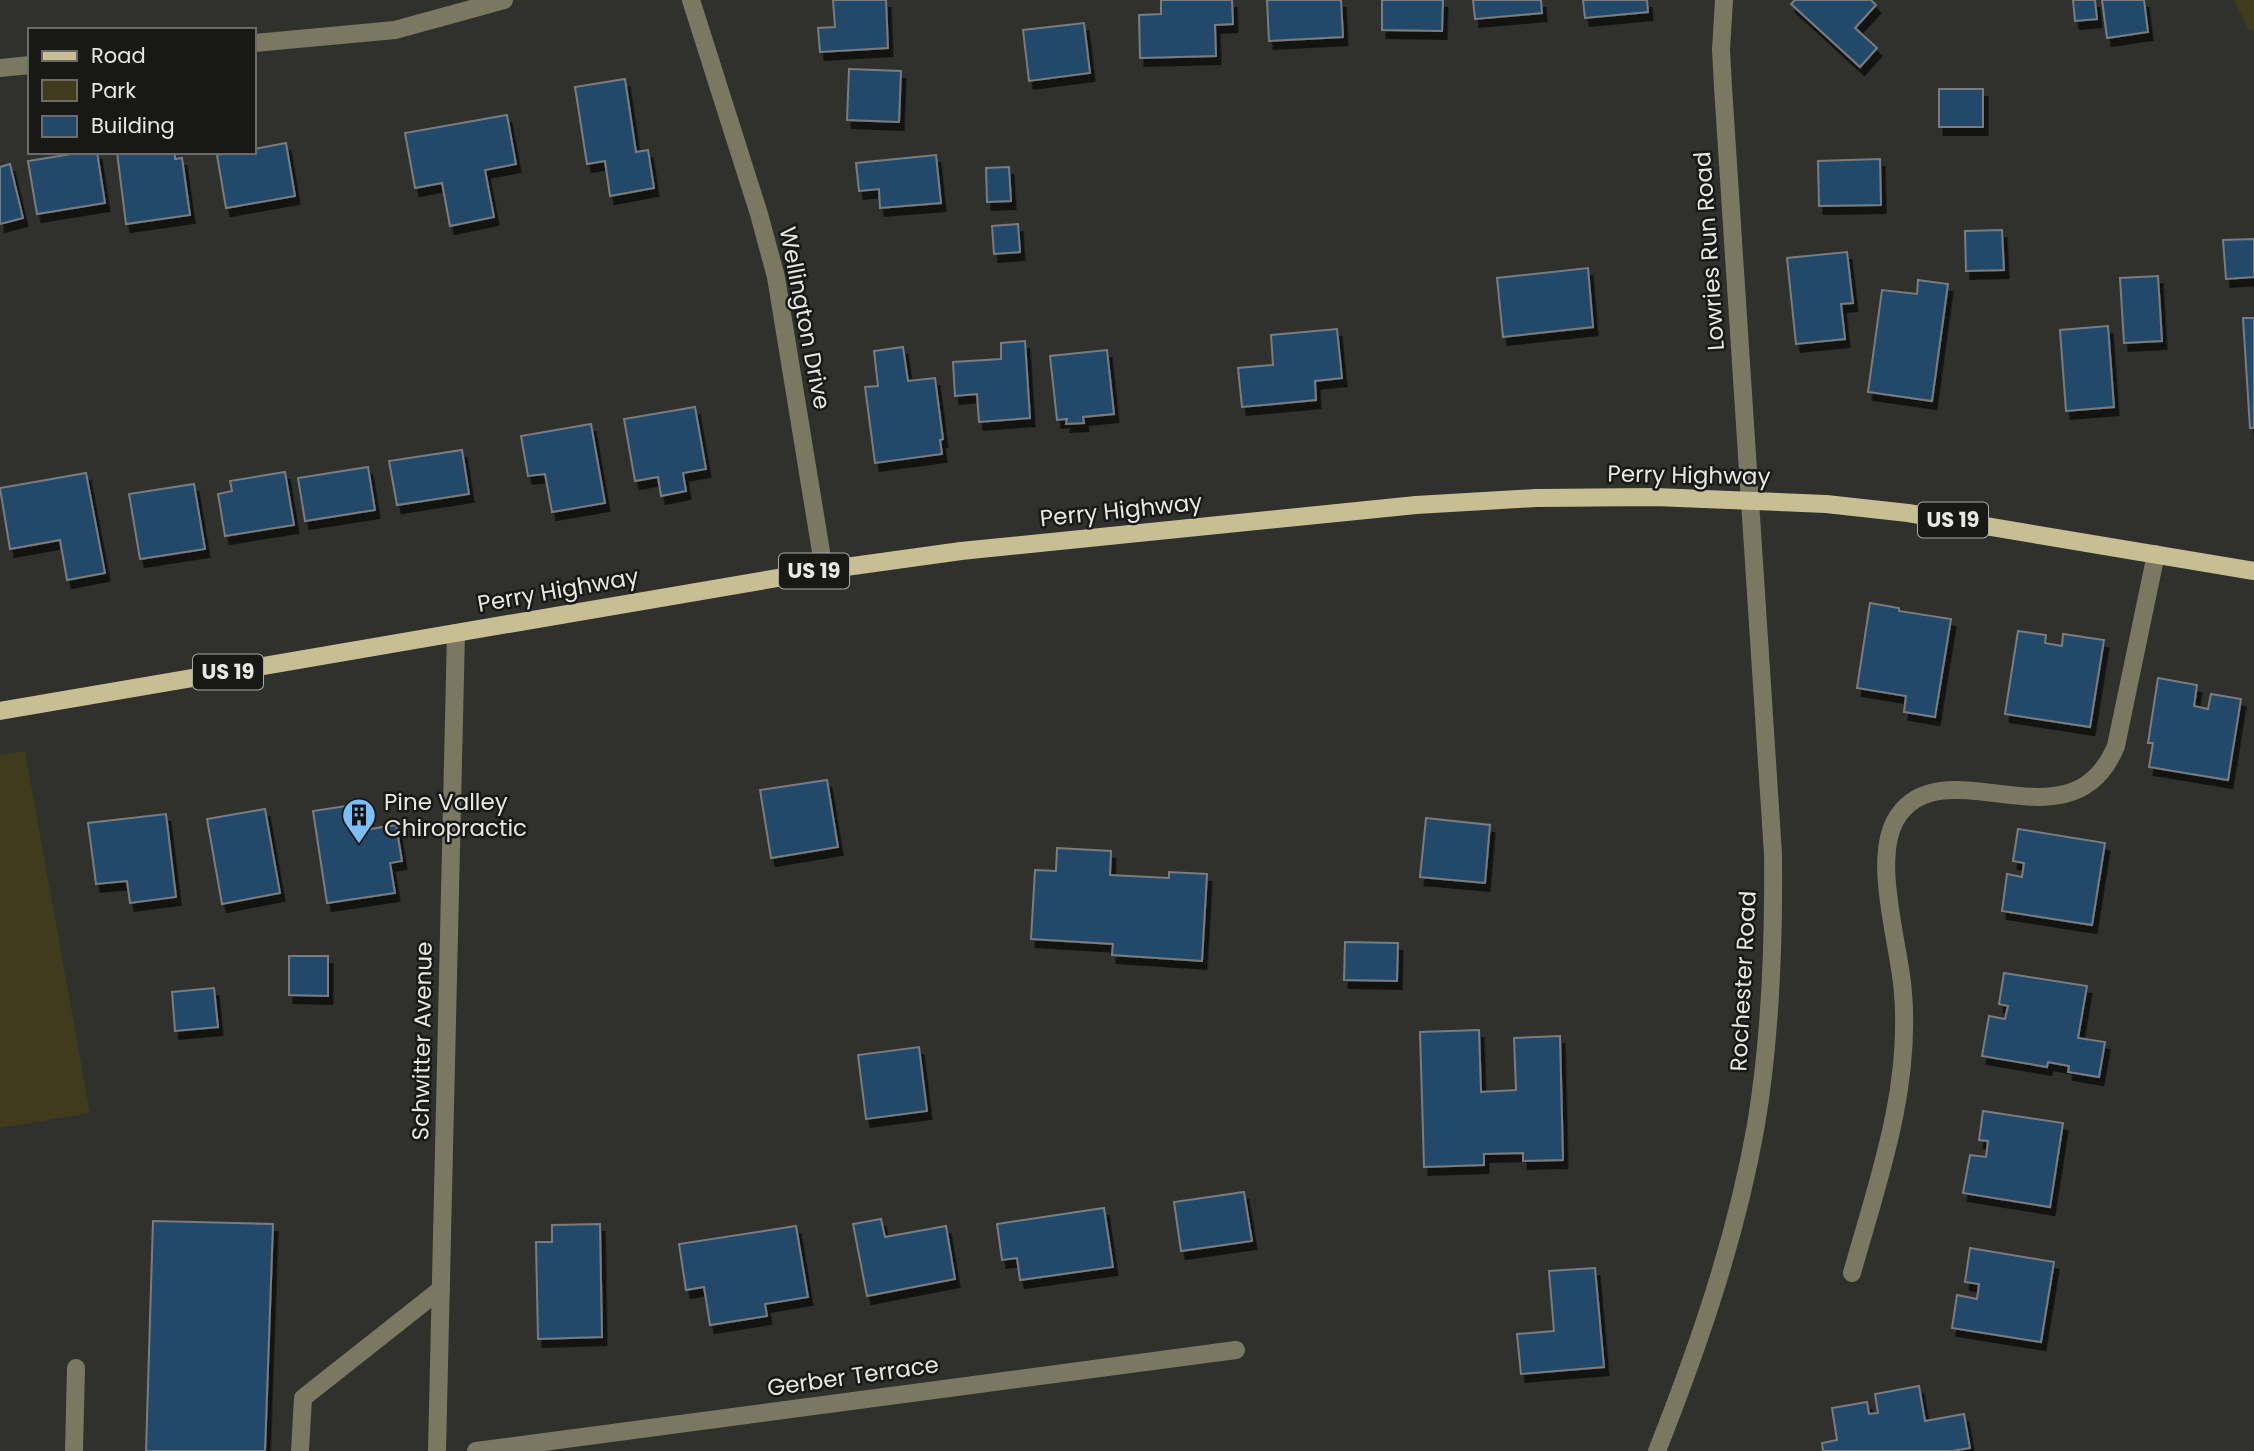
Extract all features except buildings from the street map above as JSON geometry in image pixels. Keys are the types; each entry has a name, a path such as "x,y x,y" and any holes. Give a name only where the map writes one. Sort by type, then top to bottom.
{"main road":[{"name":"Perry Highway","path":"0,711 824,570 961,551 1416,505 1536,498 1655,497 1826,504 1908,513 2254,571"}],"street":[{"path":"256,43 395,30 505,0"},
{"name":"Wellington Drive","path":"691,0 759,214 776,277 824,570"},
{"name":"Lowries Run Road","path":"1724,0 1721,50 1749,500"},
{"path":"0,68 28,65"},
{"name":"Rochester Road","path":"1657,1451 1708,1318 1726,1257 1756,1124 1765,1060 1774,925 1773,854 1749,500"},
{"path":"1853,1273 1889,1143 1903,1066 1903,992 1886,877 1889,834 1910,803 1923,796 1962,790 2037,798 2058,796 2079,789 2096,778 2109,763 2116,746 2155,554"},
{"name":"Schwitter Avenue","path":"437,1451 456,633"},
{"path":"300,1451 303,1398 441,1289"},
{"name":"Gerber Terrace","path":"476,1451 1236,1350"},
{"path":"74,1451 76,1368"}],"green space":[{"path":"2234,0 2254,0 2254,32 2248,29"},
{"path":"25,751 90,1113 0,1128 0,755"}],"place":[{"name":"Pine Valley Chiropractic","path":"359,845"}]}
